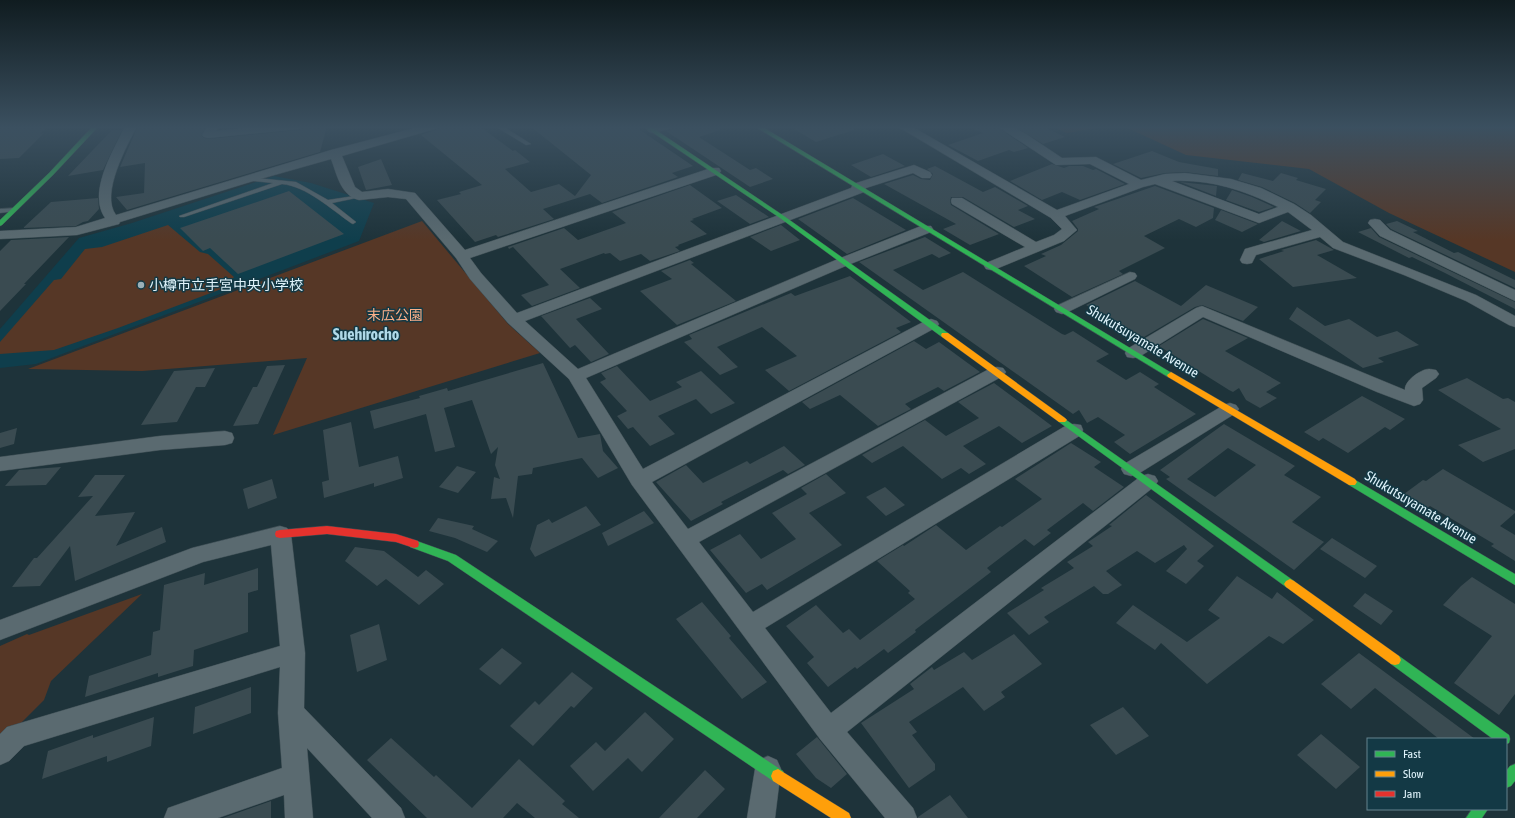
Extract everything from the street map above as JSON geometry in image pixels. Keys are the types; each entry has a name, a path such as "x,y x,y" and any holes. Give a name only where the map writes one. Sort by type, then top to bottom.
{"street":[{"path":"0,224 60,164"},
{"path":"114,164 107,179 105,190 107,212 114,221"},
{"path":"0,235 77,231 297,164"},
{"path":"339,164 348,189 358,196 388,193 410,196 462,256 475,276 514,320 576,376 639,480 829,730 903,818"},
{"path":"705,164 782,217 931,324 1074,430 1140,475 1502,738"},
{"name":"Shukutsuyamate Avenue","path":"820,164 1133,353 1230,409 1515,580"},
{"path":"969,164 1056,215 1070,230 1059,238 991,266"},
{"path":"1100,164 1138,184"},
{"path":"514,320 859,188 914,169 926,175"},
{"path":"462,256 715,171"},
{"path":"1056,215 1138,184 1155,180 1185,177 1231,183 1256,191 1289,207 1306,218 1338,246 1409,272 1471,298 1515,322"},
{"path":"1155,180 1259,219 1289,207"},
{"path":"957,201 1036,248"},
{"path":"1375,223 1385,233 1442,259 1515,296"},
{"path":"576,376 843,262 926,229"},
{"path":"1247,260 1250,252 1322,232"},
{"path":"1062,310 1130,276"},
{"path":"1133,353 1202,311 1414,400 1413,386 1430,374"},
{"path":"639,480 931,324"},
{"path":"685,540 997,372"},
{"path":"829,730 1140,475 1230,409"},
{"path":"750,625 1074,430"},
{"path":"0,478 6,463 160,443 225,438"},
{"path":"0,630 200,554 280,534 327,530 396,538 452,558 844,818"},
{"path":"280,534 293,653 291,713 299,818"},
{"path":"0,752 16,736 293,653"},
{"path":"291,713 391,818"},
{"path":"761,818 768,769"},
{"path":"1507,780 1515,770"},
{"path":"178,818 296,777"},
{"path":"1473,818 1480,810"}],"lane":[{"path":"246,179 294,183 327,202 353,222"},
{"path":"182,216 283,182"},
{"path":"327,202 358,196"},
{"path":"0,211 13,210"}],"shaded area":[{"name":"小樽市立手宮中央小学校","path":"274,176 311,183 374,203 359,241 36,364 0,368 0,329 79,238 132,223"}],"green space":[{"path":"1267,164 1515,164 1515,272 1389,213 1309,169"},
{"name":"末広公園","path":"422,221 508,324 540,353 273,435 307,358 142,371 28,369"},
{"path":"168,225 200,252 208,254 234,277 224,288 118,328 54,350 0,354 0,342 54,280 61,279 85,249 102,247"},
{"path":"142,594 51,681 44,700 0,744 0,646 27,634 29,635"}],"building":[{"path":"79,164 106,164 103,170 68,176"},
{"path":"121,164 138,164 120,167"},
{"path":"145,164 279,164 127,210 116,197 144,193"},
{"path":"366,164 383,164 392,185 366,190 358,167"},
{"path":"457,164 522,164 505,169 531,192 559,184 575,196 591,175 578,164 690,164 693,166 672,173 678,177 602,203 590,194 543,209 554,219 498,237 496,235 475,242 437,200 461,194 459,192 482,185"},
{"path":"716,164 741,164 750,170 756,168 773,179 750,187"},
{"path":"902,164 905,166 871,177 851,165"},
{"path":"1053,164 1064,168 1069,166 1083,166 1093,170 1096,169 1125,184 1080,200 1062,192 1042,200 1010,181"},
{"path":"1113,164 1191,164 1218,169 1218,176 1185,172 1165,173 1141,178"},
{"path":"935,166 983,192 995,187 1028,206 1018,210 1035,219 1014,227 963,197 951,197 951,205 999,234 970,245 943,229 956,224 884,184 913,175 921,179 930,180 933,174 927,169"},
{"path":"1242,173 1273,181 1281,173 1298,178 1296,180 1326,189 1315,200 1321,202 1310,213 1295,203 1262,187 1238,180"},
{"path":"1180,182 1217,186 1216,196"},
{"path":"690,185 722,208 690,221 707,234 675,247 680,251 650,261 641,254 620,261 610,253 604,253 560,269 580,288 532,306 521,295 549,285 513,247 509,249 508,247 564,228 578,240 626,223 612,212"},
{"path":"1155,186 1214,208 1213,218 1196,227 1179,219 1144,236 1165,248 1119,271 1123,274 1072,297 1024,266 1046,256 1041,254 1061,245 1078,231 1072,221 1099,209 1094,207"},
{"path":"1232,190 1274,207 1259,212 1226,200"},
{"path":"289,191 344,234 238,274 210,248 203,251 180,228"},
{"path":"736,195 769,217 750,224 717,201"},
{"path":"98,198 99,209 88,221 76,226 23,228 51,202"},
{"path":"853,198 906,230 847,254 798,219"},
{"path":"1221,210 1258,224 1242,232 1215,220"},
{"path":"1282,221 1301,231 1264,242 1259,240"},
{"path":"1397,221 1418,231 1413,232 1454,253 1458,252 1515,280 1515,288 1391,229 1386,224"},
{"path":"781,225 800,240 771,251 750,237"},
{"path":"1371,228 1379,237 1515,302 1515,309 1445,273 1412,257 1409,258 1358,232"},
{"path":"69,237 0,311 0,251 11,240"},
{"path":"925,237 951,253 939,258 932,254 893,270 923,290 963,272 1062,334 1065,335 1073,331 1109,354 1096,361 1126,380 1140,372 1159,384 1154,387 1196,414 1130,454 1114,442 1125,435 1098,417 1087,423 1079,410 1073,414 859,262"},
{"path":"1316,240 1334,250 1317,255 1357,278 1293,287 1259,259 1284,251 1281,250"},
{"path":"690,260 694,263 691,264 736,301 677,325 640,291 672,279 661,271"},
{"path":"850,276 911,322 896,328 901,332 789,391 765,370 797,356 762,327 717,347 738,367 720,375 684,342 692,339 689,335 791,293 795,296"},
{"path":"1135,281 1181,306 1206,285 1258,307 1243,321 1202,305 1195,307 1144,337 1086,305"},
{"path":"590,298 602,309 576,319 609,354 591,362 575,345 570,348 541,316"},
{"path":"1297,307 1325,326 1349,319 1377,337 1397,331 1419,345 1378,358 1384,362 1363,368 1289,319"},
{"path":"1203,319 1248,338 1225,351 1281,383 1266,392 1277,398 1260,408 1246,400 1239,388 1233,392 1229,390 1159,346"},
{"path":"914,341 926,349 939,342 980,372 944,391 938,387 905,404 911,409 878,426 840,395 810,409 802,402"},
{"path":"543,363 578,438 600,434 603,451 618,468 598,478 582,458 533,468 532,474 518,476 513,518 506,498 491,499 494,477 500,479 495,465 498,447 491,454 472,400 444,408 455,447 435,452 426,414 374,429 370,411 420,398 419,396 447,388 448,391"},
{"path":"285,365 258,424 233,426 253,387 257,387 267,366"},
{"path":"617,366 650,401 682,387 676,382 701,371 735,403 711,414 696,399 658,416 675,434 650,446 633,427 628,429 617,416 627,411 600,382 606,379 601,373"},
{"path":"215,368 205,387 196,387 177,422 141,425 174,371"},
{"path":"1467,378 1503,399 1508,398 1515,402 1515,449 1483,462 1458,445 1501,429 1438,390"},
{"path":"994,383 1052,426 1022,443 999,426 963,446 986,464 969,474 961,468 942,479 903,446 872,463 862,455 925,420 946,436 979,418 958,402"},
{"path":"1362,396 1405,419 1390,430 1385,427 1348,453 1323,438 1319,441 1304,432"},
{"path":"351,422 359,467 398,456 403,478 374,487 374,483 324,498 322,482 329,480 323,430"},
{"path":"1224,424 1295,466 1284,475 1321,497 1292,522 1324,542 1294,570 1166,479 1170,477 1160,470","holes":["1228,448 1256,465 1215,497 1187,479"]},
{"path":"17,428 14,444 0,448 0,433"},
{"path":"1071,443 1101,462 1094,467 1124,487 1093,511 1083,503 1047,530 1051,533 1034,546 1025,539 987,568 991,572 915,630 916,632 888,653 884,649 857,669 855,667 828,687 807,663 814,657 786,626 816,605 843,633 849,629 860,640 915,599 908,593 910,591 877,561 903,545 904,546 936,525 966,550 1042,499 1015,479"},
{"path":"784,446 805,465 788,474 783,470 721,502 723,504 691,521 656,482 686,465 703,483 747,461 750,464"},
{"path":"457,466 476,472 458,493 439,487"},
{"path":"61,467 46,485 5,486 19,470"},
{"path":"1443,469 1515,511 1515,513 1500,526 1515,535 1515,561 1491,546 1494,544 1430,506 1427,508 1404,494 1423,480 1426,481"},
{"path":"826,474 846,493 809,513 842,545 767,590 762,584 746,593 710,550 740,534 761,559 796,539 772,513 807,494 801,488"},
{"path":"95,475 125,475 95,516 135,512 116,546 162,527 166,542 75,581 70,546 40,586 12,587 34,558 37,558 93,496 78,497"},
{"path":"272,479 277,498 248,509 243,489"},
{"path":"885,487 905,505 886,516 866,497"},
{"path":"1146,495 1214,546 1197,561 1204,566 1186,584 1166,571 1187,549 1184,545 1155,563 1137,551 1106,571 1122,585 1108,594 1103,594 1094,586 1044,617 1049,622 1029,635 1007,613 1044,590 1041,588 1074,568 1067,562 1093,546 1088,542 1112,526 1109,525"},
{"path":"586,506 601,525 535,557 530,549 537,525 549,519 552,523"},
{"path":"644,511 654,523 608,546 602,533"},
{"path":"438,518 474,526 472,529 498,541 487,552 455,538 429,531"},
{"path":"1332,538 1377,566 1365,578 1320,549"},
{"path":"355,547 384,551 418,577 426,570 444,584 419,605 386,579 377,586 345,561"},
{"path":"258,568 258,590 248,593 248,632 194,650 193,666 158,677 158,673 85,697 89,676 151,655 153,632 160,630 164,585 205,573 204,585"},
{"path":"1237,576 1272,599 1277,592 1314,620 1283,644 1269,636 1207,684 1161,643 1155,650 1116,623 1133,605 1187,642 1220,618 1208,610"},
{"path":"1472,577 1515,604 1515,694 1499,715 1454,683 1492,636 1443,605"},
{"path":"1365,593 1393,611 1381,625 1353,606"},
{"path":"702,602 731,636 729,638 767,682 742,699 676,619"},
{"path":"379,624 387,660 357,672 350,635"},
{"path":"1014,634 1042,664 1001,692 1005,697 984,711 963,687 909,722 917,732 912,735 935,764 935,770 909,788 861,723 914,689 910,684 932,667 934,670 964,652 972,660"},
{"path":"502,648 522,663 500,685 479,669"},
{"path":"1359,653 1474,738 1438,738 1375,688 1351,709 1321,684"},
{"path":"572,672 593,688 574,708 571,706 533,746 510,726 535,701 539,705"},
{"path":"251,687 251,713 193,734 195,707"},
{"path":"1123,707 1149,736 1116,755 1090,725"},
{"path":"645,712 674,739 642,772 628,758 593,791 570,766 596,742 605,751"},
{"path":"154,717 151,746 107,762 107,756 42,779 48,751 93,735 93,738"},
{"path":"1321,734 1360,767 1336,789 1297,755"},
{"path":"817,737 847,774 831,788 816,778 796,754"},
{"path":"391,738 434,777 436,775 472,808 519,759 565,801 562,804 579,818 535,818 517,803 503,818 427,818 367,760"},
{"path":"705,770 725,789 697,818 659,818"},
{"path":"950,795 968,818 918,818 918,817"},
{"path":"271,801 271,818 223,818"}],"traffic: fast":[{"path":"0,224 60,164"},
{"path":"703,164 782,217 945,335"},
{"path":"820,164 1171,375"},
{"path":"1062,420 1290,584"},
{"path":"1352,482 1515,580"},
{"path":"414,544 452,558 778,776"},
{"path":"1395,660 1503,738"},
{"path":"1507,780 1515,771"},
{"path":"1473,818 1480,810"}],"traffic: slow":[{"path":"945,335 1062,420"},
{"path":"1171,375 1352,482"},
{"path":"1290,584 1395,660"},
{"path":"778,776 844,818"}],"traffic: jam":[{"path":"280,534 327,530 396,538 414,544"}],"place":[{"name":"小樽市立手宮中央小学校","path":"141,285"}],"district":[{"name":"Suehirocho","path":"366,334"}]}
